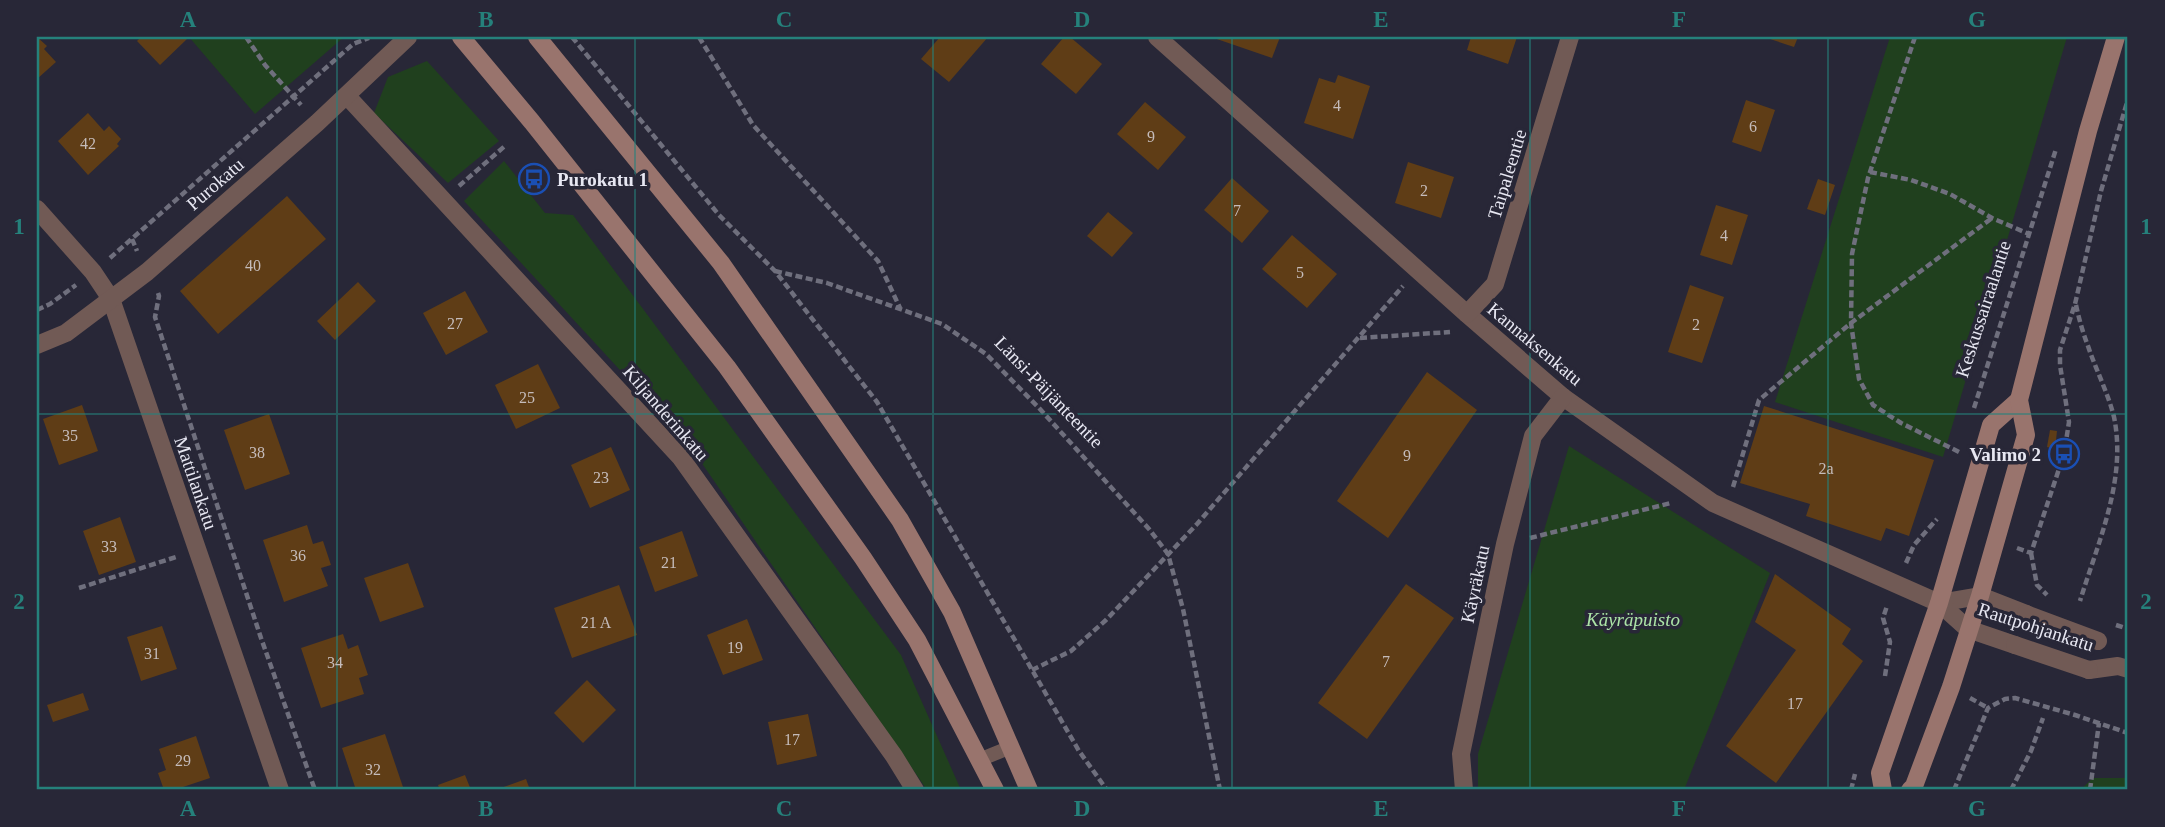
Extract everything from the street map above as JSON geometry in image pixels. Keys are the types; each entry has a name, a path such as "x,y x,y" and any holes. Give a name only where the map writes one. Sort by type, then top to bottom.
{"main road":[{"path":"461,37 533,122 727,367 863,558 916,640 995,790"},
{"path":"537,37 721,263 900,520 953,612 1029,790"},
{"path":"1910,790 1914,786 1951,687 2026,435 2019,400 2088,131 2116,37"},
{"path":"1884,790 1880,772 1939,603 1991,425 2019,400"}],"street":[{"name":"Purokatu","path":"37,345 66,333 147,272 346,96 408,37"},
{"name":"Kannaksenkatu","path":"1157,37 1563,397 1713,503 1939,603"},
{"name":"Taipaleentie","path":"1467,314 1495,284 1570,37"},
{"name":"Kiljanderinkatu","path":"346,96 681,458 894,756 915,790"},
{"name":"Mattilankatu","path":"37,209 93,272 111,299 280,790"},
{"name":"Käyräkatu","path":"1464,790 1461,754 1505,544 1533,436 1563,397"},
{"name":"Rautpohjankatu","path":"1939,603 1980,596 2098,642 2123,668"},
{"name":"Rautpohjankatu","path":"1939,603 1968,629 2089,670 2123,668"}],"lane":[{"path":"979,760 1011,747"}],"path":[{"path":"246,37 265,65 294,97"},
{"path":"37,310 50,304 93,272 353,44 374,37"},
{"path":"572,37 719,215 775,271 877,402 1079,751 1107,790"},
{"path":"699,37 753,125 878,261 900,309"},
{"path":"1915,37 1870,172 1852,254 1851,323 1859,379 1873,405 1901,423 1960,452 1956,464"},
{"path":"2049,597 2037,585 2031,553 2064,454 2069,422 2060,351 2075,304 2101,191 2128,99"},
{"name":"Keskussairaalantie","path":"1972,414 2058,142"},
{"path":"443,200 506,145"},
{"path":"1870,172 1911,180 1950,194 1992,218 2029,234"},
{"path":"1731,494 1759,400 1851,323 1992,218"},
{"path":"132,239 159,296 155,317 261,638 315,790"},
{"path":"1032,670 1071,651 1106,620 1197,524 1418,270"},
{"name":"Länsi-Päijänteentie","path":"775,271 827,283 942,324 986,354 1149,529 1168,554 1183,609 1220,790"},
{"path":"2075,304 2087,345 2106,391 2113,417 2117,460 2113,495 2080,601"},
{"path":"1358,338 1450,332"},
{"path":"1505,544 1672,502"},
{"path":"1888,666 1890,642 1883,618 1914,545 1937,521 1941,509"},
{"path":"1996,541 2031,553"},
{"path":"79,588 180,555"},
{"path":"1954,790 1988,708 2005,699 2015,698 2128,733"},
{"path":"2011,790 2031,751 2043,718"},
{"path":"2090,790 2099,723"}],"green space":[{"path":"189,37 344,37 255,114"},
{"path":"1890,37 2067,37 1943,457 1775,402"},
{"path":"427,61 499,141 448,183 374,113 388,77"},
{"path":"504,161 545,213 573,215 901,655 961,790 927,790 690,446 464,201"},
{"name":"Käyräpuisto","path":"1569,446 1770,573 1684,790 1478,790 1478,754"},
{"path":"2093,778 2128,778 2128,790 2080,790"}],"building":[{"path":"37,37 47,46 44,49 56,62 37,79"},
{"path":"141,37 187,39 160,65 137,41"},
{"path":"940,37 988,37 949,82 921,59"},
{"path":"1064,37 1070,37 1102,64 1076,94 1041,64"},
{"path":"1211,37 1280,37 1272,58"},
{"path":"1471,37 1517,37 1508,64 1467,50"},
{"path":"1764,37 1798,37 1794,47"},
{"path":"1338,75 1370,86 1353,139 1304,123 1319,78 1335,83"},
{"path":"1746,100 1775,110 1761,152 1732,142"},
{"path":"1145,102 1186,137 1158,170 1117,134"},
{"path":"88,113 104,131 109,126 121,139 117,144 119,146 88,175 58,141"},
{"path":"1408,162 1454,177 1441,218 1395,203"},
{"path":"1232,178 1269,211 1242,243 1204,210"},
{"path":"1818,179 1835,185 1825,215 1807,209"},
{"path":"287,196 326,239 218,334 180,291"},
{"path":"1716,205 1748,215 1732,265 1700,255"},
{"path":"1108,212 1133,233 1112,257 1087,236"},
{"path":"1292,235 1337,274 1307,308 1262,269"},
{"path":"358,282 376,301 335,340 317,321"},
{"path":"1690,285 1724,297 1702,363 1668,352"},
{"path":"465,291 488,332 446,355 423,313"},
{"path":"538,364 560,408 516,429 495,385"},
{"path":"1427,372 1477,410 1388,538 1337,501"},
{"path":"82,405 98,451 59,465 43,419"},
{"path":"1764,406 1934,460 1909,536 1886,528 1881,541 1806,516 1810,504 1740,483"},
{"path":"269,414 290,474 245,490 224,430"},
{"path":"2050,430 2057,431 2055,449 2047,447"},
{"path":"611,447 630,490 590,508 571,465"},
{"path":"120,517 136,562 99,575 83,531"},
{"path":"307,525 313,544 323,541 331,565 321,568 328,586 284,602 263,540"},
{"path":"682,531 698,576 655,592 639,547"},
{"path":"408,563 424,607 380,622 364,578"},
{"path":"1775,574 1851,629 1842,644 1863,661 1776,783 1726,746 1796,650 1755,622"},
{"path":"1406,584 1454,618 1367,739 1318,703"},
{"path":"619,585 637,635 572,658 554,608"},
{"path":"747,619 763,660 723,675 707,635"},
{"path":"162,626 177,669 141,681 127,637"},
{"path":"343,634 348,649 358,645 368,675 359,678 364,694 321,708 301,648"},
{"path":"587,680 616,710 583,743 554,713"},
{"path":"83,693 89,710 53,722 47,705"},
{"path":"808,714 817,756 777,765 768,722"},
{"path":"385,734 404,790 356,790 342,748"},
{"path":"196,736 210,778 174,790 164,790 158,773 166,770 159,749"},
{"path":"465,775 471,790 440,790 438,785"},
{"path":"526,779 530,790 495,790"}],"place":[{"name":"Purokatu 1","path":"534,179"},
{"name":"Valimo 2","path":"2064,454"}]}
